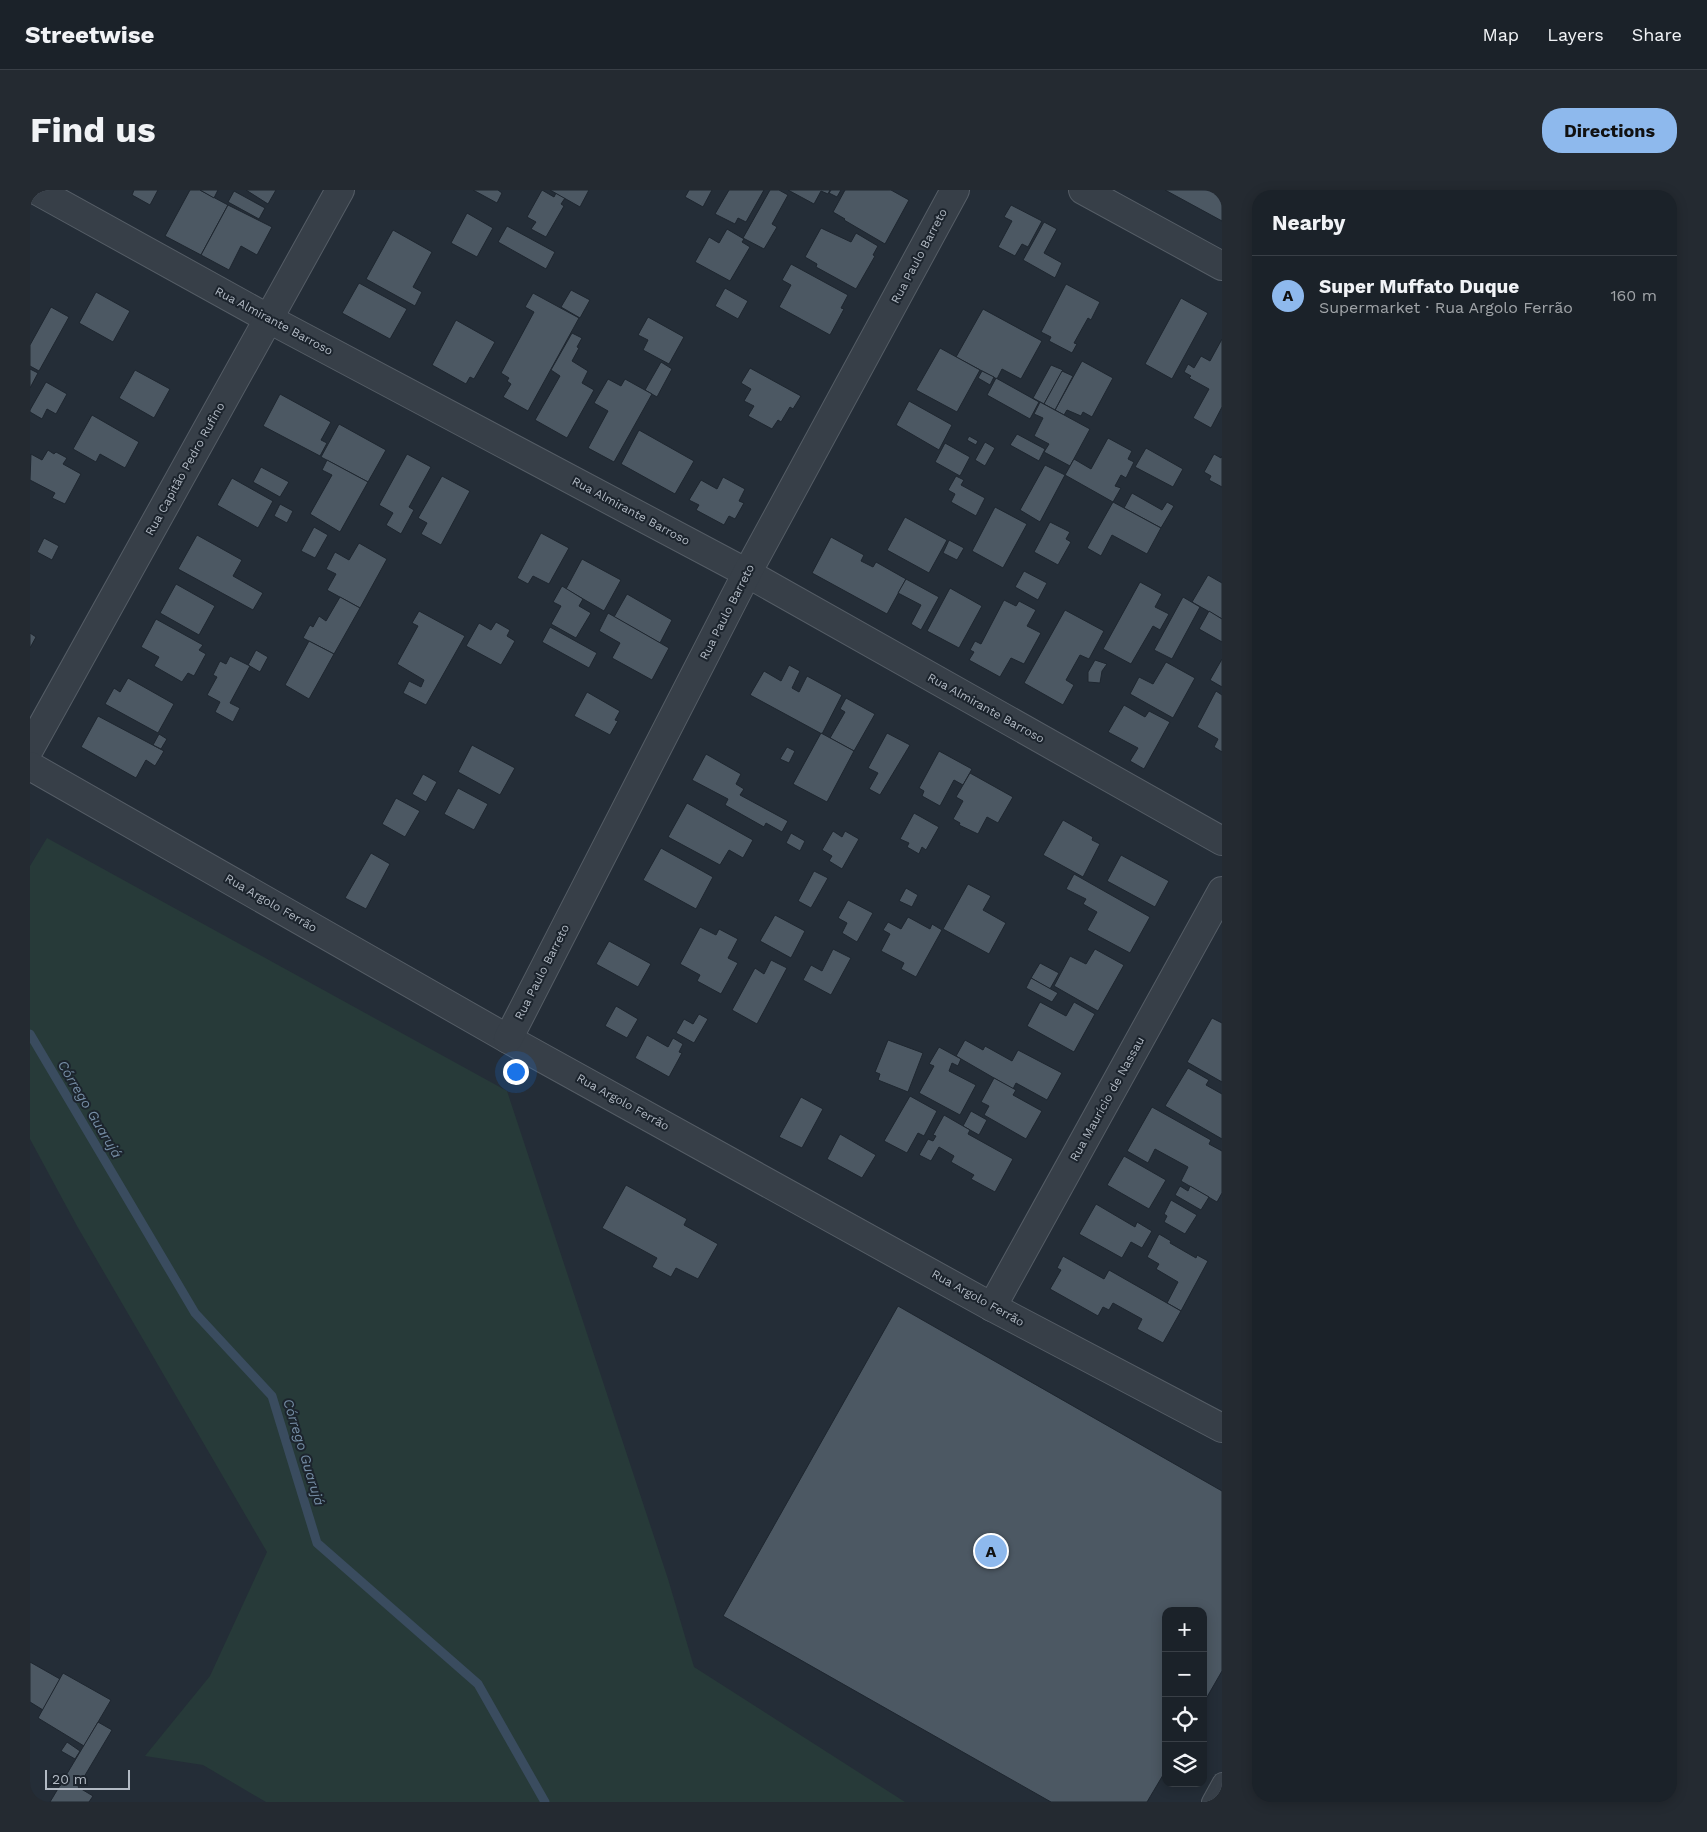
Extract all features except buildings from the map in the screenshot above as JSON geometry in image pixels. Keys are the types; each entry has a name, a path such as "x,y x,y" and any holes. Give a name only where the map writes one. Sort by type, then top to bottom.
{"street":[{"name":"Rua Almirante Barroso","path":"36,190 268,319 747,573 1222,841"},
{"name":"Rua Capitão Pedro Rufino","path":"30,748 340,190"},
{"name":"Rua Paulo Barreto","path":"508,1039 747,573 955,190"},
{"path":"1084,190 1222,266"},
{"name":"Rua Argolo Ferrão","path":"30,766 508,1039 992,1307 1222,1428"},
{"name":"Rua Maurício de Nassau","path":"992,1307 1222,891"}],"lane":[{"path":"1211,1802 1222,1782"}],"green space":[{"path":"47,838 507,1091 668,1579 694,1667 905,1802 266,1802 203,1765 145,1756 210,1676 267,1552 77,1226 30,1139 30,866"}],"waterway":[{"name":"Córrego Guarujá","path":"30,1034 195,1313 272,1396 317,1543 478,1684 545,1802"}],"place":[{"name":"Super Muffato Duque","path":"991,1551"}]}
